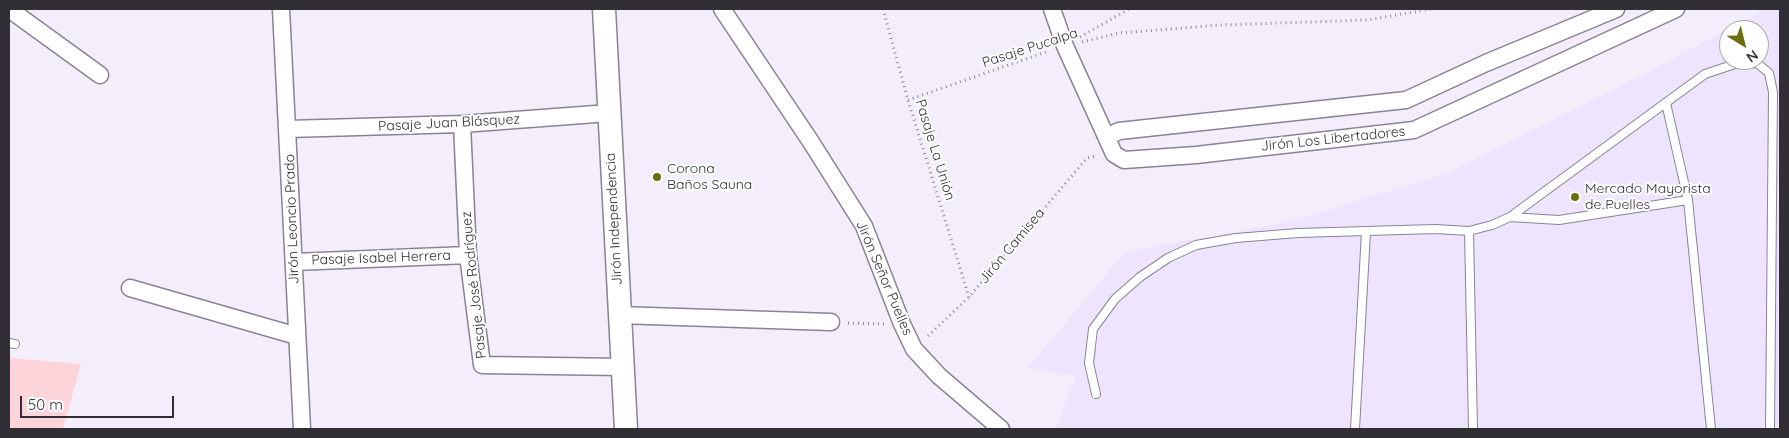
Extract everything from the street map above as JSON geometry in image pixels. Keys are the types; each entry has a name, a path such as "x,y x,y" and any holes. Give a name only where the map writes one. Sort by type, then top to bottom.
{"street":[{"path":"9,9 100,75"},
{"name":"Jirón Leoncio Prado","path":"281,9 302,429"},
{"name":"Jirón Independencia","path":"604,9 626,429"},
{"name":"Jirón Señor Puelles","path":"722,9 811,142 864,226 902,324 914,349 939,376 1001,429"},
{"path":"1052,9 1065,46 1114,154"},
{"path":"1107,137 1119,131 1406,100 1486,63 1616,9"},
{"name":"Jirón Los Libertadores","path":"1114,154 1124,160 1196,155 1414,130 1676,9"},
{"name":"Pasaje Juan Blásquez","path":"288,129 462,124 609,113"},
{"name":"Pasaje José Rodríguez","path":"462,124 468,255 482,365 622,367"},
{"name":"Pasaje Isabel Herrera","path":"294,262 468,255"},
{"path":"130,288 297,336"},
{"path":"619,314 831,322"}],"lane":[{"path":"1096,394 1089,363 1093,329 1115,299 1140,277 1168,258 1196,245 1236,238 1366,232 1469,231 1510,217 1705,74 1735,64 1757,63 1769,72 1774,92 1770,429"},
{"path":"1666,103 1688,200 1710,429"},
{"path":"1510,217 1559,220 1688,200"},
{"path":"1469,231 1473,429"},
{"path":"1355,429 1366,232"}],"path":[{"name":"Pasaje La Unión","path":"883,9 908,100 969,297"},
{"path":"1065,46 1129,9"},
{"name":"Pasaje Pucalpa","path":"908,100 1065,46 1119,33 1221,25 1367,20 1431,9"},
{"name":"Jirón Camisea","path":"914,349 969,297 1087,158 1114,154"},
{"path":"831,322 902,324"}],"shaded area":[{"name":"Mercado Mayorista de Puelles","path":"1765,9 1780,9 1780,429 1056,429 1076,376 1028,368 1125,252 1293,221 1448,173 1656,68 1719,34 1719,70 1769,70 1769,20 1745,20"},
{"path":"9,358 81,364 63,429 9,429"}],"place":[{"name":"Corona Baños Sauna","path":"657,177"},
{"name":"Mercado Mayorista de Puelles","path":"1575,197"}]}
